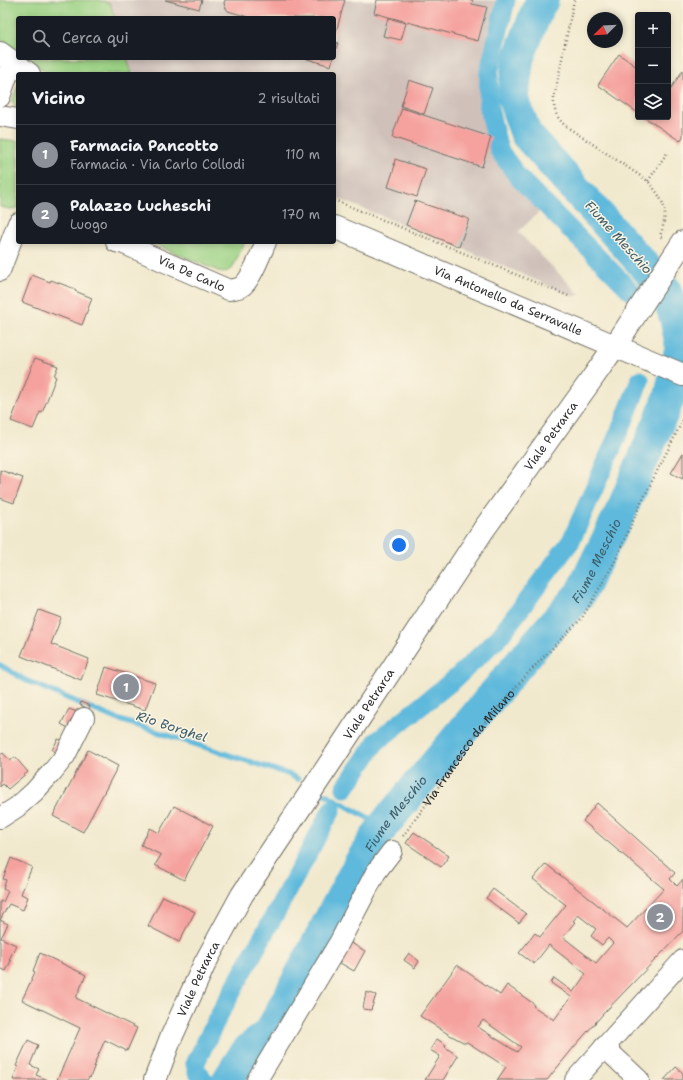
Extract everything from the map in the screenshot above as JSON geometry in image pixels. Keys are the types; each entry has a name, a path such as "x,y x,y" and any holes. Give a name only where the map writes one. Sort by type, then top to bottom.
{"street":[{"path":"0,97 14,63"},
{"path":"0,116 16,119"},
{"name":"Via Antonello da Serravalle","path":"336,228 683,375"},
{"path":"0,271 16,229"},
{"name":"Via De Carlo","path":"124,244 229,290 236,289 248,281 265,244"},
{"name":"Viale Petrarca","path":"155,1080 170,1040 205,963 242,895 484,529 585,389 614,346 637,311 675,246"},
{"path":"0,818 17,807 34,792 53,771 65,756 84,718"},
{"path":"257,1080 339,943 376,872 392,851"},
{"path":"575,1080 683,960"},
{"path":"604,1047 639,1080"}],"path":[{"path":"574,0 554,98 554,109 561,122 567,127 648,181 657,192 664,207 665,214 660,236 675,246"},
{"path":"648,181 667,153"},
{"path":"336,201 571,297"},
{"name":"Via Francesco da Milano","path":"392,851 474,735 531,670 582,618 615,561 641,503 683,420"}],"shaded area":[{"path":"98,0 503,0 483,84 482,101 488,129 500,163 509,175 542,209 518,232 580,295 573,296 459,247 336,198 336,72 131,72 128,60 336,60 336,16 114,16 110,3"}],"green space":[{"path":"0,0 98,0 110,3 114,16 16,16 16,51 0,39"},
{"path":"30,60 128,60 131,72 46,72"},
{"path":"16,90 16,108 12,101"},
{"path":"0,139 16,141 16,208 10,209 0,207"},
{"path":"154,244 244,244 232,269 223,273"}],"building":[{"path":"165,0 202,0 199,9"},
{"path":"225,0 345,0 336,32 336,16 244,16 228,11 224,3"},
{"path":"377,0 473,0 472,4 487,7 478,41 374,13"},
{"path":"388,18 406,23 401,40 383,36"},
{"path":"619,54 635,66 635,111 598,85"},
{"path":"311,60 332,60 331,66"},
{"path":"683,70 683,137 680,141 648,120 671,120 671,88"},
{"path":"409,80 433,88 424,114 401,106"},
{"path":"402,108 491,137 482,167 392,137"},
{"path":"395,159 426,169 417,197 388,187 395,165"},
{"path":"415,201 469,219 459,247 406,225"},
{"path":"32,275 75,289 75,291 92,298 82,325 22,302"},
{"path":"35,358 58,366 54,376 56,377 42,413 40,412 33,429 11,421"},
{"path":"683,453 683,479 671,473"},
{"path":"0,470 23,478 14,503 0,498"},
{"path":"39,610 61,618 51,644 89,659 81,680 21,656"},
{"path":"106,667 155,683 145,710 97,695"},
{"path":"81,702 90,706 89,709 80,705"},
{"path":"69,709 80,713 72,730 61,724"},
{"path":"58,739 63,741 61,755 52,750"},
{"path":"88,750 118,766 83,832 53,816"},
{"path":"3,753 10,761 15,757 28,772 8,789 3,784 0,787 0,755"},
{"path":"597,803 675,873 670,879 677,886 683,879 683,931 603,1014 547,1080 497,1080 506,1067 467,1042 465,1043 448,1034 420,1016 457,965 500,995 507,985 534,1004 533,1006 554,1020 571,997 551,983 554,978 573,992 586,974 549,945 534,964 519,953 535,933 540,937 566,905 533,879 546,864 627,928 664,889 583,821","holes":["578,915 596,929 591,936 602,945 608,938 613,943 596,963 563,937 575,922 573,921","483,1020 521,1047 517,1052 478,1027"]},
{"path":"174,806 213,826 184,880 155,865 161,855 141,845 150,828 159,833"},
{"path":"414,832 449,856 441,867 406,843"},
{"path":"11,858 32,867 21,894 28,897 23,910 9,904 0,920 0,901 3,902 8,891 3,889 6,880 3,879"},
{"path":"493,889 526,914 519,923 486,898"},
{"path":"163,896 195,912 179,942 148,926"},
{"path":"0,920 8,924 1,938 16,945 6,971 0,968"},
{"path":"346,940 365,951 354,971 335,960"},
{"path":"40,953 86,975 76,998 137,1028 127,1051 105,1040 95,1062 90,1078 89,1077 87,1080 57,1080 80,1028 22,1000 35,972 33,971"},
{"path":"409,953 419,961 415,968 404,960"},
{"path":"366,992 376,995 371,1010 363,1009"},
{"path":"437,1039 458,1056 443,1080 425,1080 440,1056 430,1050"},
{"path":"28,1040 38,1045 30,1065 39,1069 36,1075 48,1080 13,1080 18,1067 16,1066"},
{"path":"676,1067 683,1073 683,1080 664,1080"}],"waterway":[{"path":"506,0 489,72 488,105 499,150 518,177 631,291"},
{"name":"Fiume Meschio","path":"228,1080 249,1049 270,1032 359,864 383,826 540,639 580,594 623,507 670,396 681,346 675,317 665,289 526,134 513,98 518,59 538,8 543,0"},
{"path":"345,788 376,742 456,678 500,636 571,541 624,421 640,380"},
{"name":"Rio Borghel","path":"0,665 25,680 114,718 288,774 298,779"},
{"name":"Rio Borghel","path":"318,790 383,826"},
{"path":"204,1080 197,1072 195,1064 218,1017 332,809"}],"place":[{"name":"Farmacia Pancotto","path":"126,687"},
{"name":"Palazzo Lucheschi","path":"660,917"}]}
